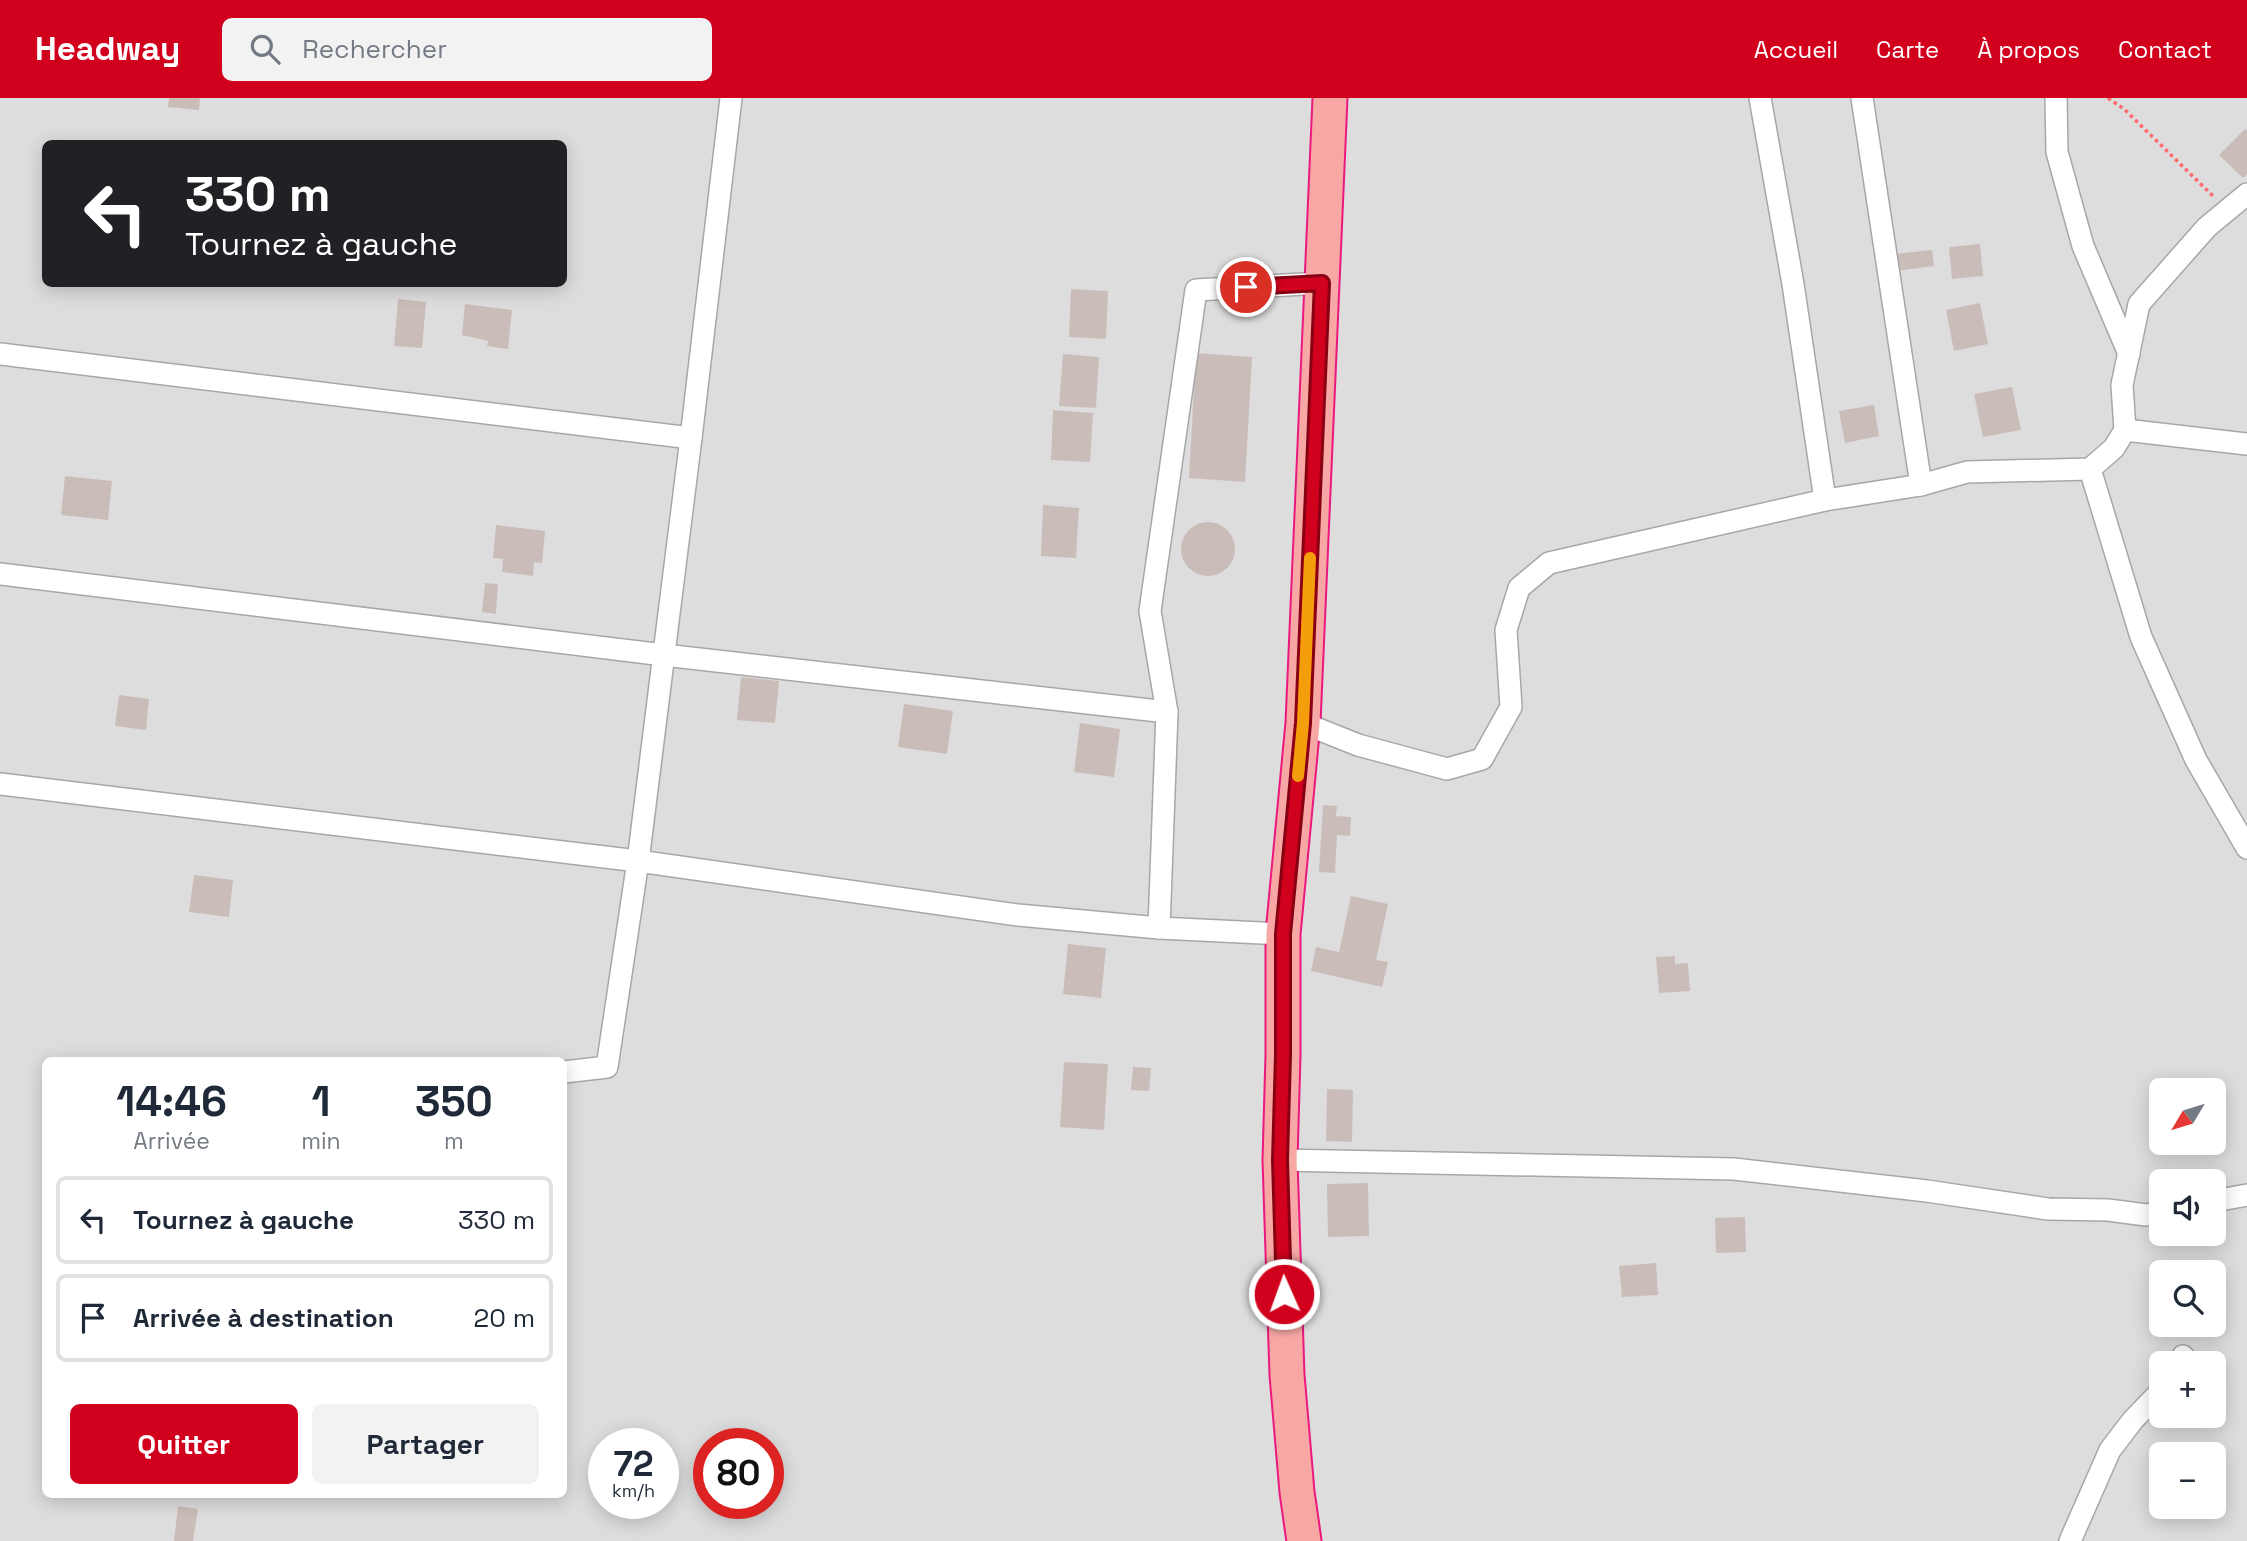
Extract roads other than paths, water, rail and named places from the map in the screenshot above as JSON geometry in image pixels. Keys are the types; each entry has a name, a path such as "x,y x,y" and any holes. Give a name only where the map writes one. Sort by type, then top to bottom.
{"highway":[{"path":"1304,1541 1287,1375 1280,1160 1283,934 1303,723 1330,98"}],"street":[{"path":"567,1072 607,1067 638,861 731,98"},
{"path":"1760,98 1793,284 1825,500"},
{"path":"1862,98 1921,485"},
{"path":"2056,98 2057,152 2083,246 2129,354"},
{"path":"1303,723 1358,745 1447,769 1482,759 1511,707 1506,630 1518,588 1549,563 1825,500 1921,485 1967,472 2090,469 2114,448 2125,430 2122,385 2139,304 2207,227 2247,194"},
{"path":"1159,928 1167,712 1150,611 1196,290 1322,283"},
{"path":"0,354 691,438"},
{"path":"2125,430 2247,444"},
{"path":"2090,469 2141,637 2196,760 2247,848"},
{"path":"0,574 1167,712"},
{"path":"0,784 638,861 1018,915 1159,928 1283,934"},
{"path":"1280,1160 1734,1169 1927,1191 2048,1209 2108,1210 2149,1214"},
{"path":"2226,1199 2247,1195"},
{"path":"2070,1541 2110,1450 2149,1403"}]}
